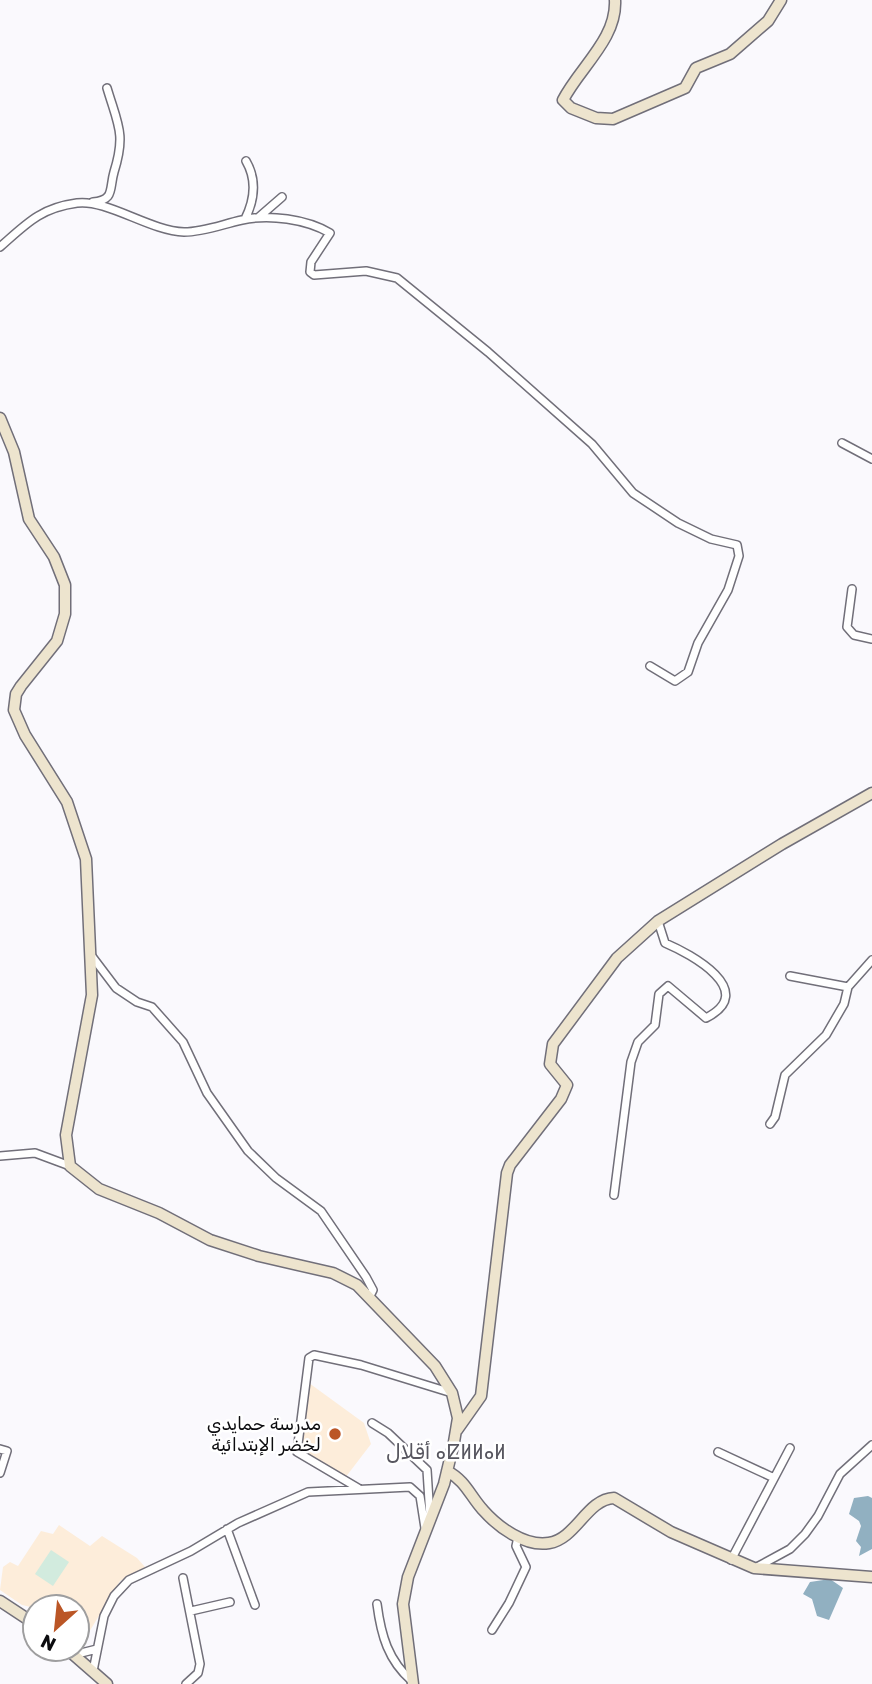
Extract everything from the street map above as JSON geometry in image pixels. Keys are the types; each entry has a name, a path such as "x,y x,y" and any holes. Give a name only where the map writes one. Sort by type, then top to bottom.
{"street":[{"path":"615,0 616,16 599,48 563,100 571,107 596,118 614,119 632,113 685,88 696,68 730,54 768,21 781,0"},
{"path":"0,247 33,217 53,209 104,201 111,194 122,144 107,88"},
{"path":"245,219 251,208 254,184 246,161"},
{"path":"258,218 282,197"},
{"path":"85,203 176,231 196,231 258,218 305,223 330,233 311,262 310,272 314,275 366,271 397,278 488,352 592,444 633,494 678,523 711,539 737,545 739,556 728,590 698,643 688,672 675,681 649,666"},
{"path":"0,418 14,452 29,519 54,557 65,585 65,614 57,640 16,694 14,710 24,735 67,802 86,859 92,995 66,1135 70,1166"},
{"path":"842,443 872,459"},
{"path":"852,589 847,627 854,635 872,639"},
{"path":"455,1434 481,1396 507,1173 561,1099 567,1085 550,1064 553,1044 617,958 658,921 782,844 872,793"},
{"path":"614,1195 631,1062 638,1042 655,1025 659,994 668,986 706,1017 717,1012 724,1003 724,990 715,970 665,943 658,921"},
{"path":"90,955 116,988 137,1002 152,1007 183,1042 207,1093 248,1151 276,1178 321,1211 366,1276 373,1290 370,1296"},
{"path":"770,1124 775,1117 785,1076 826,1035 844,1004 848,987 872,960"},
{"path":"790,976 848,987"},
{"path":"0,1156 35,1153 70,1166 99,1189 159,1213 210,1240 259,1256 333,1273 370,1296 435,1366 452,1394 457,1418 447,1471 408,1577 403,1604 413,1683"},
{"path":"358,1488 297,1452 309,1358 314,1355 361,1365 452,1394"},
{"path":"372,1423 388,1433 427,1470 427,1523"},
{"path":"754,1569 790,1549 805,1534 818,1516 840,1474 872,1445"},
{"path":"731,1561 772,1477 790,1448"},
{"path":"0,1449 7,1451 0,1474"},
{"path":"718,1452 772,1477"},
{"path":"447,1471 465,1483 482,1510 496,1522 518,1536 541,1544 560,1540 607,1498 614,1498 671,1532 754,1569 872,1577"},
{"path":"93,1671 104,1616 121,1586 191,1551 226,1529 308,1492 410,1487 420,1496 427,1523"},
{"path":"226,1529 255,1605"},
{"path":"492,1630 509,1603 526,1566 516,1546 518,1536"},
{"path":"183,1578 200,1664 198,1673 186,1684"},
{"path":"0,1601 21,1615"},
{"path":"191,1611 230,1602"},
{"path":"377,1604 388,1652 396,1667 413,1683"},
{"path":"91,1650 97,1649"},
{"path":"83,1663 107,1684"}],"shaded area":[{"name":"مدرسة حمايدي لخضر الإبتدائية","path":"309,1383 364,1423 371,1444 345,1478 301,1452"},
{"path":"59,1525 90,1546 102,1536 137,1558 145,1567 120,1581 91,1629 91,1593 21,1593 21,1604 0,1590 3,1567 10,1562 18,1566 41,1531 53,1534"}],"green space":[{"path":"51,1550 69,1562 53,1586 35,1574"}],"water":[{"path":"854,1498 872,1498 872,1549 859,1556 861,1547 856,1541 861,1526 859,1521 849,1514"},
{"path":"830,1579 843,1588 829,1620 817,1616 812,1599 803,1594 810,1582"}],"place":[{"name":"مدرسة حمايدي لخضر الإبتدائية","path":"335,1434"}],"district":[{"name":"أقلال ⴰⵇⵍⵍⴰⵍ","path":"446,1452"}]}
